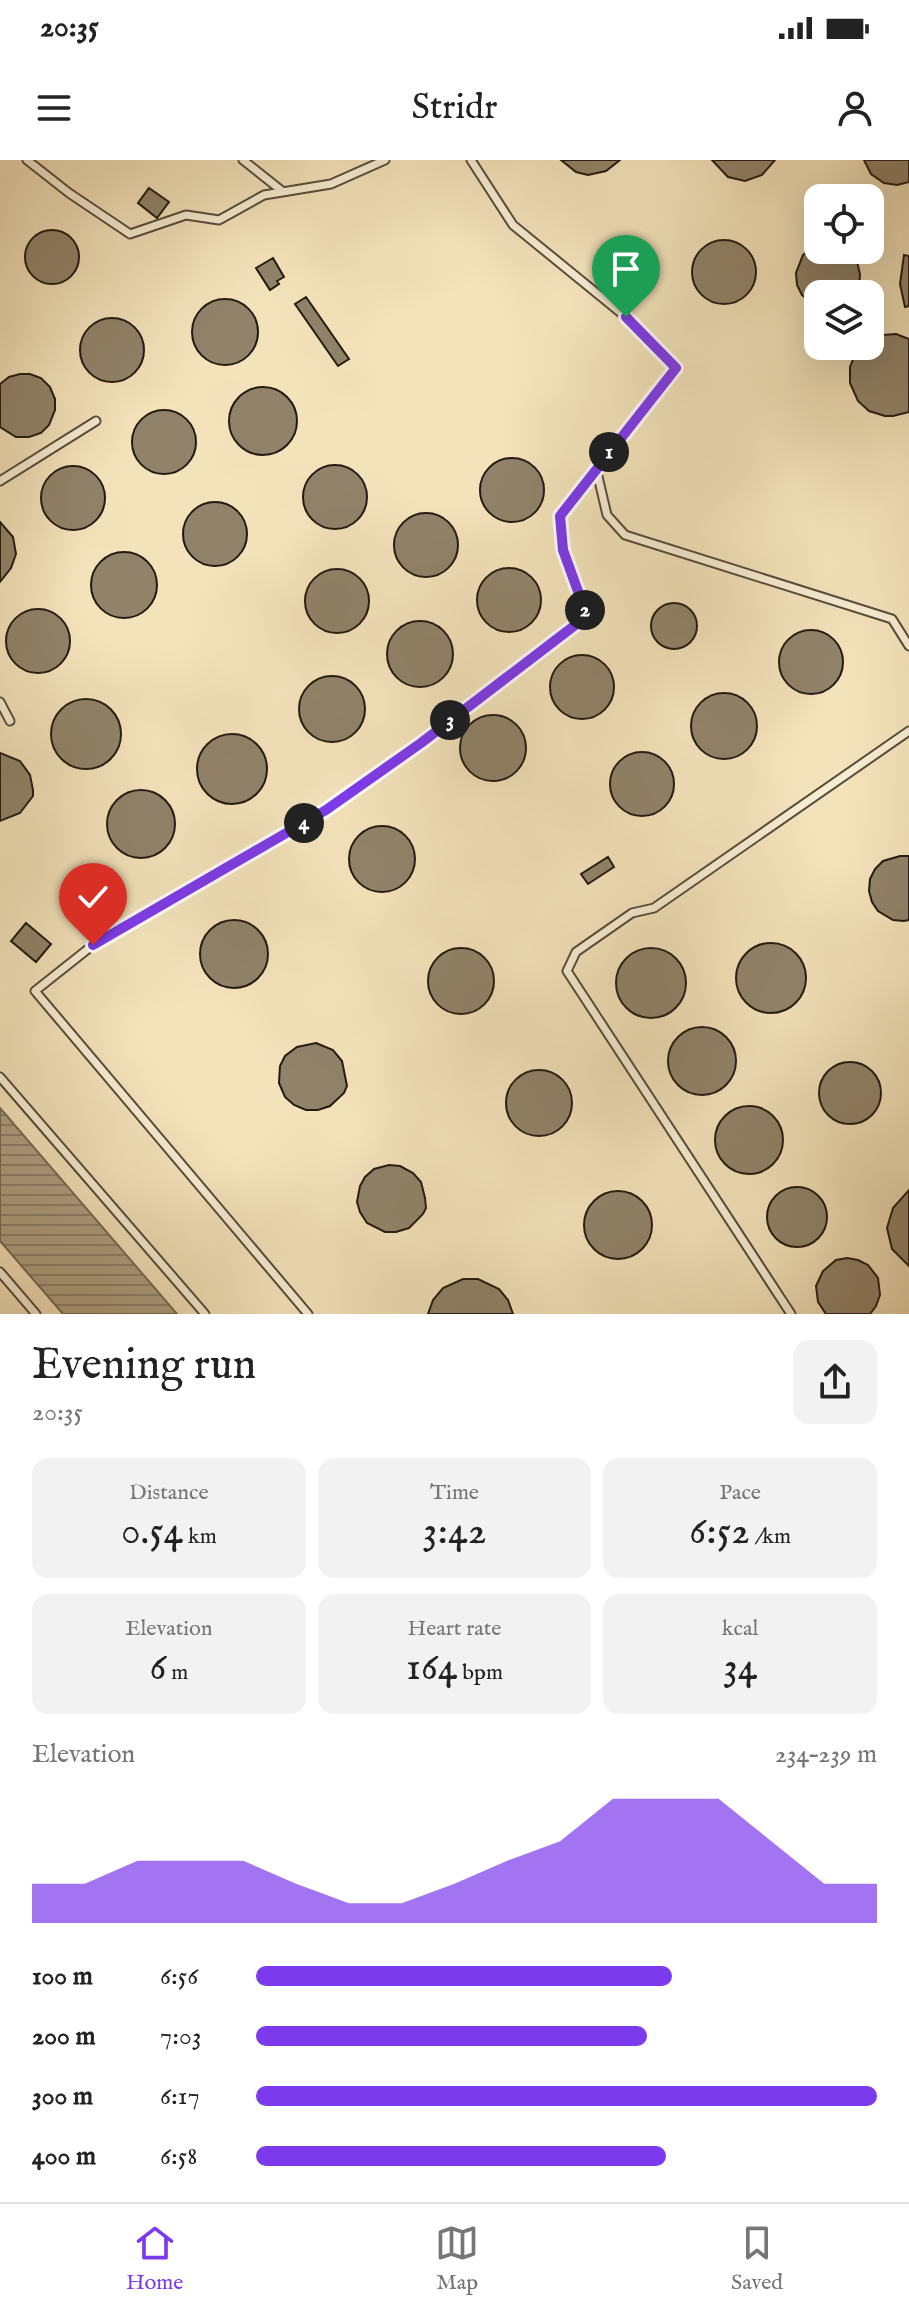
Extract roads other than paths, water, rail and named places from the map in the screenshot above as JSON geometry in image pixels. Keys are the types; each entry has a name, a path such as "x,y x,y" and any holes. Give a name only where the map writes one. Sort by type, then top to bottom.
{"lane":[{"path":"27,160 130,234 186,215 219,220 264,195 331,184 385,160"},
{"path":"243,160 283,192"},
{"path":"308,1314 35,991 93,945 326,810 421,743 587,616 563,550 560,516 676,368 626,317 513,225 471,160"},
{"path":"0,481 96,421"},
{"path":"596,468 607,515 625,535 892,619 909,646"},
{"path":"0,702 10,721"},
{"path":"791,1314 567,971 576,952 620,921 632,913 654,908 909,731"},
{"path":"0,1077 205,1314"},
{"path":"0,1272 36,1314"}]}
